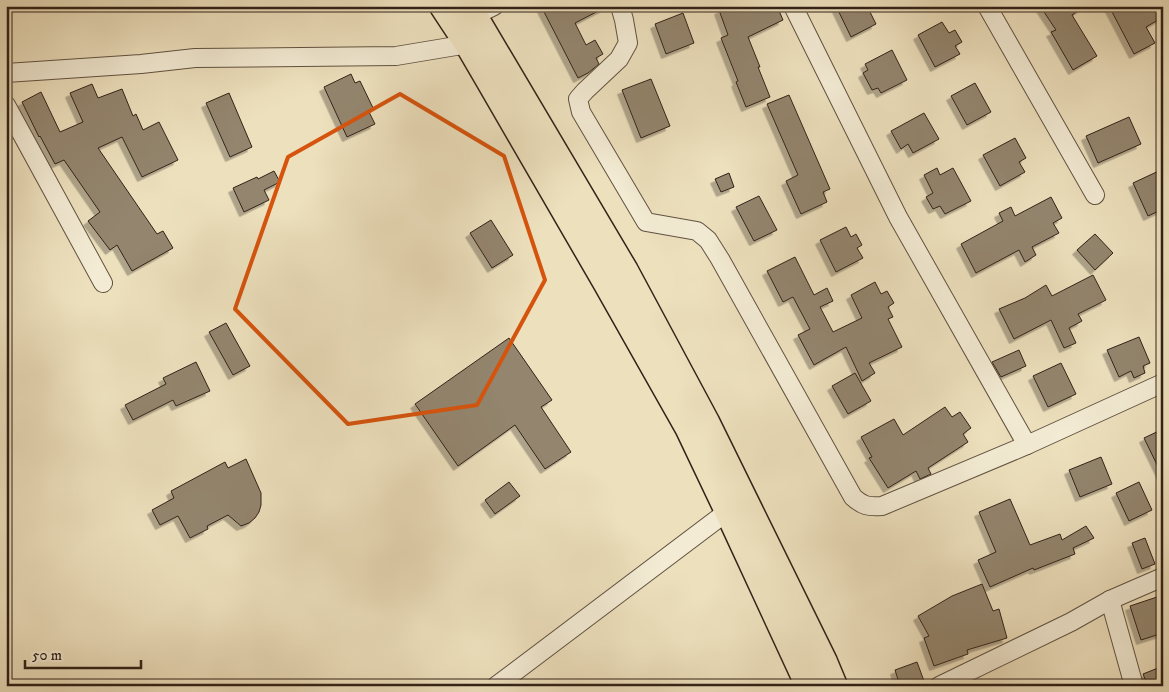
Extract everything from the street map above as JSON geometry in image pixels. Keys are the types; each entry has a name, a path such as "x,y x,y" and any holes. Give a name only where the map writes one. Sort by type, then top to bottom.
{"highway":[{"path":"443,6 468,44 688,427 809,686"},
{"path":"479,9 625,271 702,414 834,686"}],"street":[{"path":"620,6 628,43 618,59 578,99 580,112 646,222 698,231 708,240 853,497 861,504 872,507 882,506 1028,445 1163,382"},
{"path":"793,6 898,217 1028,445"},
{"path":"987,6 1095,196"},
{"path":"6,73 141,64 195,58 396,56 468,44"},
{"path":"6,105 103,283"},
{"path":"496,686 728,511"},
{"path":"939,686 1071,622 1110,600 1163,577"},
{"path":"1110,600 1134,686"}],"highlighted area":[{"path":"400,94 504,156 545,280 477,405 348,424 235,309 288,157"}],"building":[{"path":"541,6 608,6 575,23 586,45 595,40 603,54 596,58 599,64 578,78"},
{"path":"729,6 777,6 783,20 748,37 770,97 746,107 721,38 728,35 719,10"},
{"path":"836,6 867,6 876,24 851,37"},
{"path":"1040,6 1085,6 1072,15 1097,56 1073,70 1051,32 1056,30"},
{"path":"1109,6 1163,6 1163,17 1146,27 1155,43 1134,54"},
{"path":"683,13 694,43 666,54 655,24"},
{"path":"942,22 949,33 955,30 962,42 955,46 960,54 935,67 918,35"},
{"path":"892,50 907,80 881,93 878,88 872,90 863,73 868,70 865,64"},
{"path":"351,74 355,83 360,81 374,110 369,112 375,124 347,137 324,87"},
{"path":"651,79 670,126 641,138 622,90"},
{"path":"975,83 991,112 967,125 951,96"},
{"path":"92,84 98,98 122,89 133,116 136,114 143,130 159,122 178,160 142,177 122,137 98,148 157,234 163,231 173,248 132,271 117,245 110,250 88,221 100,212 64,160 55,164 22,102 41,92 60,132 83,122 70,93"},
{"path":"229,93 252,147 230,157 206,103"},
{"path":"789,95 830,189 823,192 827,202 801,214 786,181 798,175 767,104"},
{"path":"924,113 939,139 913,153 908,144 901,149 891,131"},
{"path":"1129,117 1141,144 1098,163 1086,136"},
{"path":"1015,138 1026,158 1019,162 1025,172 1000,186 983,155"},
{"path":"937,168 940,175 953,168 971,201 945,214 940,206 933,209 926,197 933,193 924,175"},
{"path":"1163,169 1163,209 1148,216 1133,183"},
{"path":"274,171 280,182 264,190 269,200 244,212 233,188"},
{"path":"729,173 734,187 721,192 715,179"},
{"path":"759,196 777,230 754,241 736,207"},
{"path":"1051,197 1062,218 1053,223 1059,233 1032,247 1036,255 1025,262 1019,250 976,273 961,244 1003,221 999,213 1011,207 1015,216"},
{"path":"491,220 513,255 492,268 470,233"},
{"path":"846,227 851,237 856,234 862,245 857,248 863,258 836,272 820,240"},
{"path":"1095,234 1113,253 1095,270 1077,250"},
{"path":"795,257 814,295 827,288 833,301 820,307 833,332 862,318 851,295 875,282 881,294 887,291 894,303 888,307 893,317 888,319 902,347 869,363 875,373 862,381 846,347 814,365 798,335 810,329 793,297 783,302 767,271"},
{"path":"1093,275 1106,300 1078,314 1082,321 1069,328 1076,343 1064,348 1051,320 1014,339 999,309 1025,298 1046,285 1052,296"},
{"path":"226,323 250,366 233,375 209,332"},
{"path":"1139,337 1150,363 1143,366 1145,373 1134,378 1131,371 1119,377 1107,350"},
{"path":"509,338 552,400 541,407 571,452 545,469 515,425 458,466 415,404"},
{"path":"1019,350 1026,366 1001,377 992,362"},
{"path":"196,362 210,391 176,406 173,400 133,420 125,405 166,384 163,378"},
{"path":"1061,363 1076,394 1048,407 1033,376"},
{"path":"855,373 871,401 848,414 832,386"},
{"path":"945,407 952,417 960,412 971,428 963,434 968,442 928,468 931,474 920,479 916,471 888,488 869,458 872,457 861,437 894,419 903,435"},
{"path":"1163,429 1163,477 1144,438"},
{"path":"1101,457 1112,484 1080,497 1069,470"},
{"path":"246,459 261,493 259,512 249,523 241,526 228,515 207,526 208,529 190,538 178,516 160,525 152,510 174,498 171,491 225,462 228,468"},
{"path":"509,482 520,496 495,514 485,500"},
{"path":"1139,482 1152,510 1129,521 1116,493"},
{"path":"1010,499 1030,545 1060,534 1062,540 1086,526 1094,538 1073,548 1075,554 1034,570 1033,568 990,587 978,560 996,552 979,512"},
{"path":"1145,538 1155,564 1142,569 1132,543"},
{"path":"982,584 993,611 999,609 1007,638 967,650 968,654 934,666 924,638 929,636 918,616 952,596"},
{"path":"1163,595 1163,633 1141,640 1130,606"},
{"path":"917,662 924,681 909,686 900,686 895,670"},
{"path":"1163,666 1163,686 1148,686 1143,674"}]}
